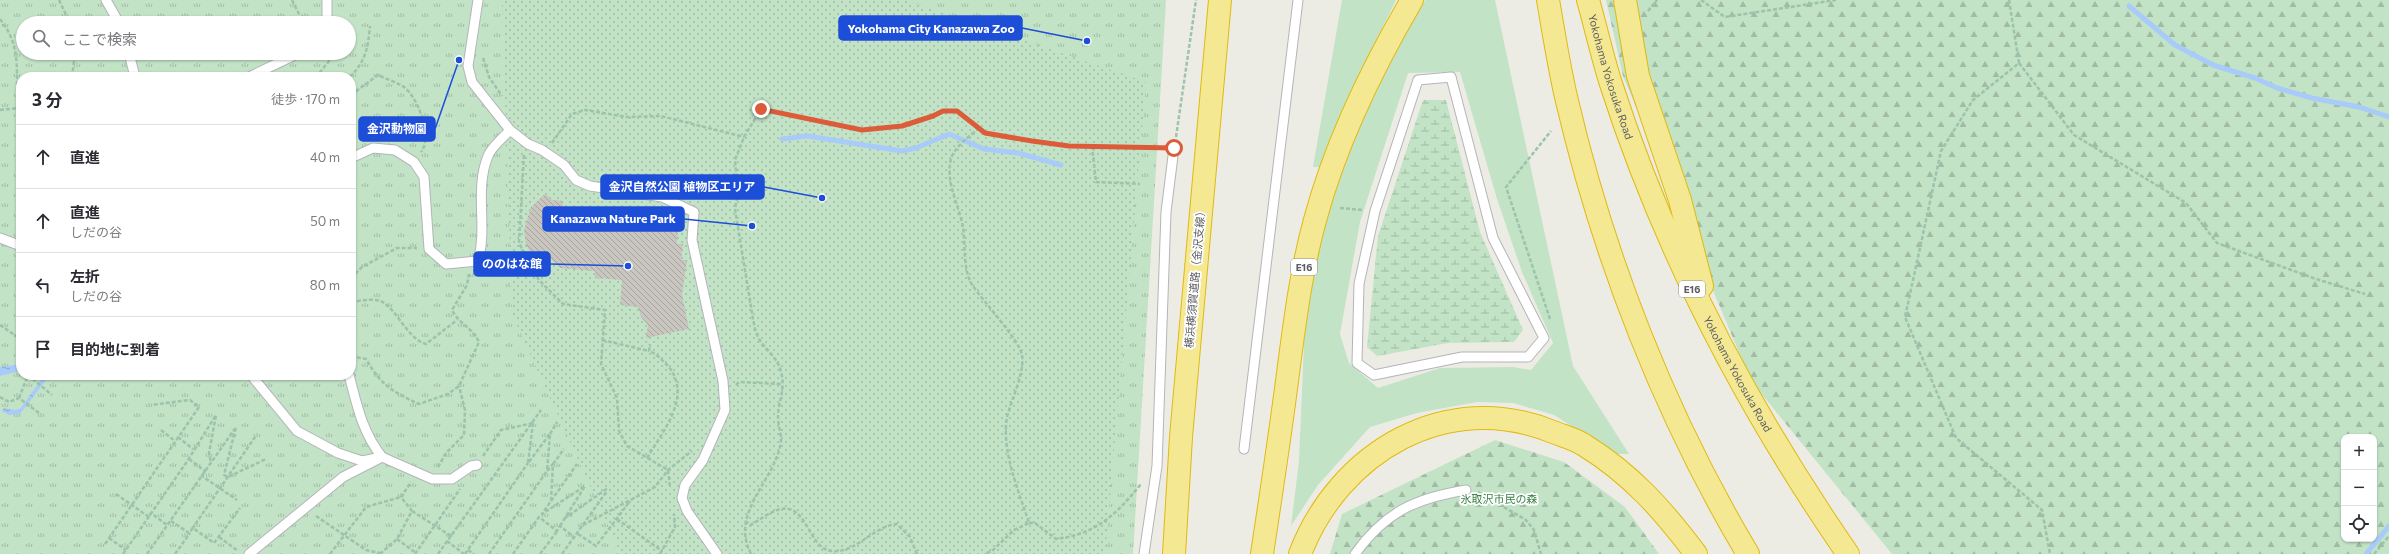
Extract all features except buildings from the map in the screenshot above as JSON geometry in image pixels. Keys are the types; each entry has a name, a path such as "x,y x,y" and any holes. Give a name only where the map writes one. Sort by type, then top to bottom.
{"highway":[{"name":"横浜横須賀道路（金沢支線）","path":"1174,554 1181,437 1220,0"},
{"name":"E16","path":"1262,554 1299,286 1315,220 1334,158 1357,103 1386,45 1412,0"},
{"path":"1548,0 1567,101 1596,206 1626,297 1660,381 1697,460 1748,554"},
{"name":"Yokohama Yokosuka Road","path":"1588,0 1611,83 1641,169 1675,252 1714,335 1754,408 1793,472 1848,554"},
{"name":"E16","path":"1625,0 1638,76 1680,200 1714,335"},
{"path":"1300,554 1309,531 1326,504 1343,483 1371,457 1405,436 1440,423 1467,417 1500,418 1535,424 1583,444 1642,488 1696,554"}],"lane":[{"path":"106,0 115,16"},
{"path":"327,0 327,16"},
{"path":"478,0 468,66 472,82 510,130 528,144 542,150 564,165 576,180 590,186 662,198 694,212 692,240 723,381 724,410 703,460 685,485 682,498 687,511 717,554"},
{"path":"1244,449 1298,0"},
{"path":"131,60 134,72"},
{"path":"259,72 284,60"},
{"path":"1451,77 1493,238 1544,338 1528,357 1462,357 1374,375 1357,363 1359,284 1375,211 1418,80 1451,77"},
{"path":"356,156 373,148 395,150 414,162 424,177 429,249 446,264 478,261 482,247 481,182 488,155 510,130"},
{"path":"1144,554 1157,466 1166,212 1174,148"},
{"path":"0,238 16,244"},
{"path":"255,380 298,431 313,441 362,461 382,457"},
{"path":"350,380 363,427 371,444 382,457 432,480 452,479 471,466 477,465"},
{"path":"249,554 343,477 382,457"},
{"path":"1355,554 1388,517 1410,505 1438,495 1466,490"}],"path":[{"path":"59,0 67,16"},
{"path":"292,0 300,16"},
{"path":"751,554 745,543 746,521 751,504 762,488 780,447 778,416 782,384 781,370 776,359 758,336 735,208 738,192 735,160 744,137 761,109 862,130 902,126 933,116 943,111 957,111 985,133 1069,146 1174,148 1196,0"},
{"path":"1648,11 1657,0"},
{"path":"1701,0 1725,17 1836,0"},
{"path":"2009,0 2019,63 2074,135 2186,203 2217,243 2316,279 2365,294"},
{"path":"0,19 10,32 16,53"},
{"path":"356,72 360,68 367,53 370,26"},
{"path":"481,55 489,77 505,102"},
{"path":"17,60 17,72"},
{"path":"73,72 74,60"},
{"path":"320,72 330,60"},
{"path":"2019,63 1972,100 1941,151 1905,317 1956,438 2042,510 2050,554"},
{"path":"356,91 378,75 404,87 415,99 427,132 425,148 414,162"},
{"path":"0,110 16,108"},
{"path":"542,150 557,140 562,126 572,114 585,110 626,117 662,116 744,137"},
{"path":"979,128 961,144 951,158 949,176 963,228 963,250 972,285 1009,333 1022,355 1019,378 1007,418 1009,461 1029,523"},
{"path":"1544,338 1551,321 1506,186 1551,131"},
{"path":"528,144 523,158 519,243 539,280 563,304 605,310 601,364 617,398 619,431 627,446 668,470"},
{"path":"1092,146 1096,182 1140,184"},
{"path":"1340,208 1375,211"},
{"path":"356,273 362,267 397,248 429,249"},
{"path":"356,357 366,359 378,379 398,394 419,404 448,394 459,386 479,342 474,331 457,320 452,310 468,285 470,262"},
{"path":"356,301 377,299 389,307 416,341 426,344 457,320"},
{"path":"0,325 16,336"},
{"path":"602,340 655,353 674,374 678,391 678,401 670,420 647,458"},
{"path":"649,351 650,344"},
{"path":"0,397 9,402 18,398 26,380"},
{"path":"34,380 52,395"},
{"path":"724,395 740,382 782,384"},
{"path":"432,480 446,453 464,435 465,410 459,386"},
{"path":"18,398 39,413"},
{"path":"105,544 199,407 190,400 151,405"},
{"path":"438,554 541,410"},
{"path":"123,554 188,460 216,414 209,453 211,463"},
{"path":"448,541 464,554 468,550 557,422"},
{"path":"528,463 533,423"},
{"path":"147,554 236,427 224,475 228,477"},
{"path":"161,430 175,442"},
{"path":"547,471 550,434"},
{"path":"179,437 194,449"},
{"path":"175,554 255,437"},
{"path":"489,554 547,471 564,450"},
{"path":"228,477 266,459"},
{"path":"188,460 205,471"},
{"path":"551,501 553,464"},
{"path":"540,554 557,531 585,486 542,514 577,464"},
{"path":"984,554 992,551 1014,530 1029,523 1035,523 1056,539 1084,533 1103,524 1128,501 1157,466"},
{"path":"668,470 671,491"},
{"path":"584,525 654,487 668,470"},
{"path":"330,554 366,507 401,496 417,474"},
{"path":"202,476 237,500"},
{"path":"562,554 578,534 608,488 565,518"},
{"path":"1466,490 1475,491 1526,520 1534,530 1541,554"},
{"path":"116,494 149,517"},
{"path":"401,496 412,511 451,536"},
{"path":"578,534 596,546 631,499"},
{"path":"193,528 214,543 240,508"},
{"path":"746,521 751,525 776,510 788,509 804,518 816,541 824,549 842,552 887,525 897,524 910,537 917,554"},
{"path":"316,516 366,550 380,554 397,539 412,511"},
{"path":"617,519 661,553 675,527 673,512"},
{"path":"151,513 167,525"},
{"path":"513,554 539,517 557,531"},
{"path":"171,520 189,533"},
{"path":"560,526 574,538"},
{"path":"2374,554 2389,536"},
{"path":"219,537 242,554"},
{"path":"109,538 126,550"},
{"path":"397,539 416,553"},
{"path":"468,550 474,554"}],"green space":[{"path":"0,0 1166,0 1133,554 0,554"},
{"path":"502,0 906,0 1146,82 1105,554 621,554 512,314"},
{"path":"1342,0 1396,0 1341,112 1321,167 1313,167"},
{"path":"1425,0 1495,0 1573,366 1629,454 1615,454 1554,415 1513,403 1477,402 1417,413 1370,427 1318,485 1291,526 1299,461 1307,274 1329,199 1377,81","holes":["1460,72 1497,199 1522,272 1553,343 1531,370 1513,367 1440,368 1378,388 1349,363 1340,334 1360,222 1408,73"]},
{"path":"1606,0 2389,0 2389,554 1892,554 1751,381 1623,76"},
{"path":"1423,100 1446,100 1480,232 1523,330 1514,342 1448,343 1377,356 1367,347 1378,236"},
{"name":"氷取沢市民の森","path":"1495,440 1564,462 1625,507 1659,554 1330,554 1342,514"}],"water":[{"path":"16,365 16,372 0,376 0,367"},
{"path":"41,380 46,380 20,414 9,415 2,411 4,408 16,410 21,408"}],"waterway":[{"path":"2129,6 2175,45 2213,65 2255,78 2277,88 2312,98 2359,107 2389,117"},
{"path":"782,139 807,136 902,151 916,148 949,134 984,149 1018,153 1061,165"},
{"path":"2366,554 2389,526"}],"place":[{"name":"Yokohama City Kanazawa Zoo","path":"1087,41"},
{"name":"金沢動物園","path":"459,60"},
{"name":"金沢自然公園 植物区エリア","path":"822,198"},
{"name":"Kanazawa Nature Park","path":"752,226"},
{"name":"ののはな館","path":"628,266"}],"route":[{"path":"761,109 862,130 902,126 933,116 943,111 957,111 985,133 1069,146 1174,148"}]}
